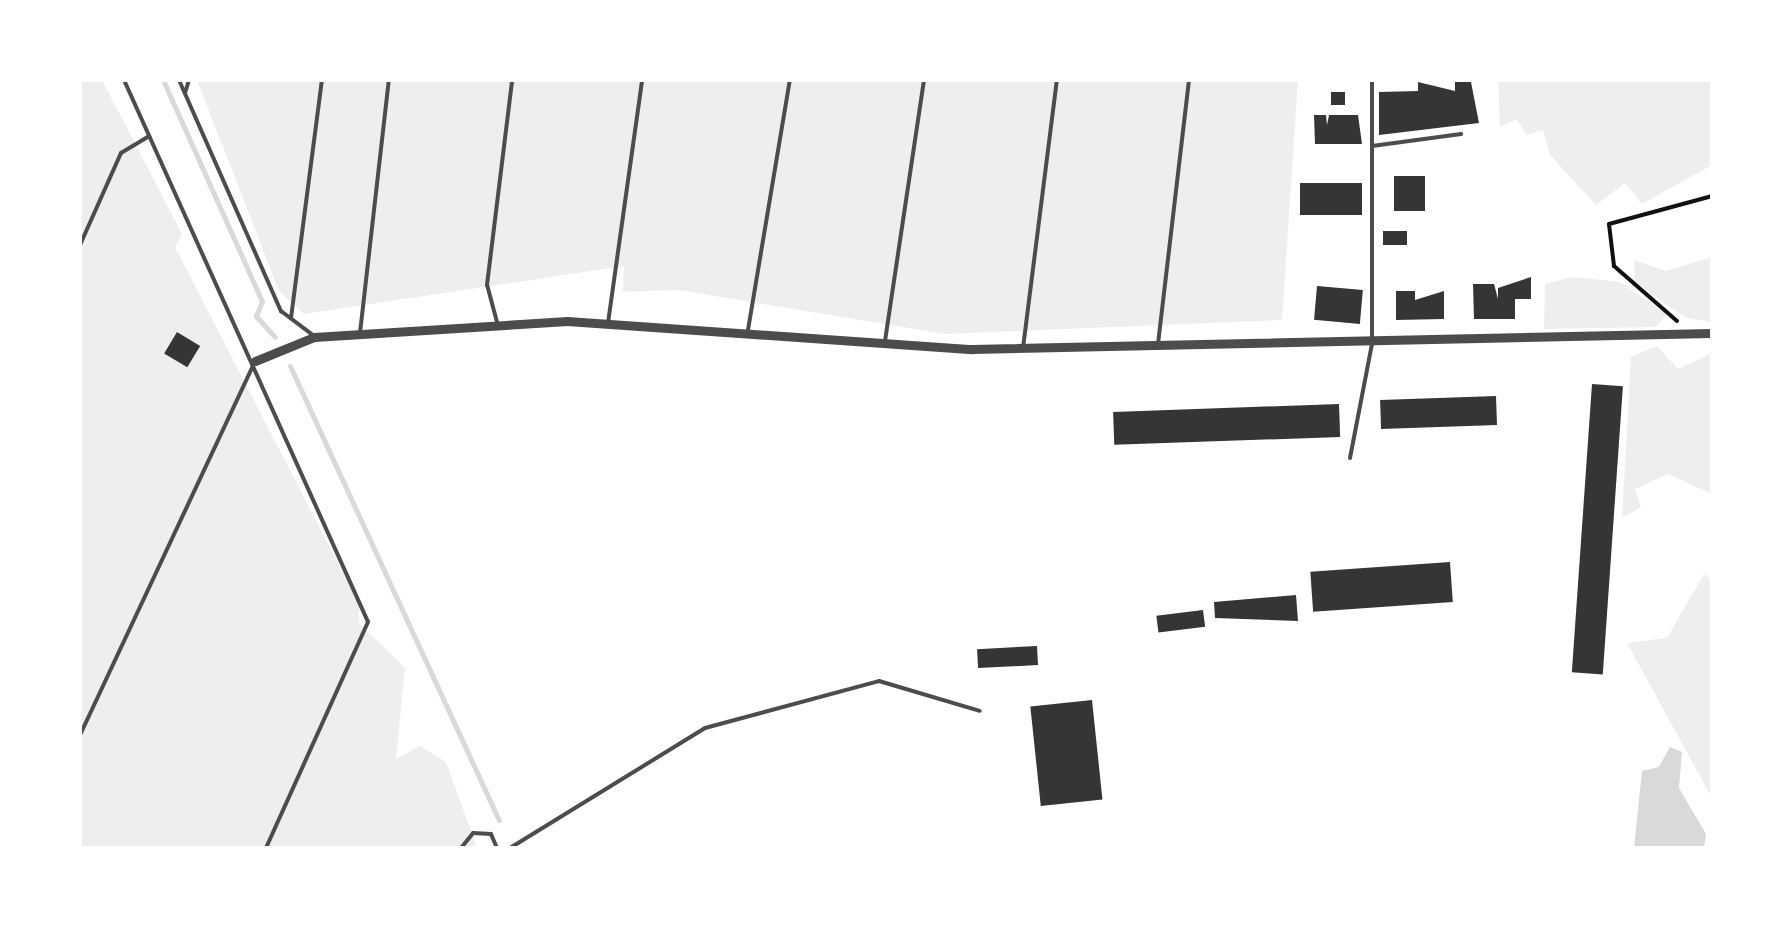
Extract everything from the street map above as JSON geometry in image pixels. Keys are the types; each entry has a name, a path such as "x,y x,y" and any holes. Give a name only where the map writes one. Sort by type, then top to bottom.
{"street":[{"path":"255,361 314,337 360,338 497,322 608,324 972,349 1372,344 1712,333"}],"lane":[{"path":"124,80 255,361 368,622 266,848"},
{"path":"179,80 291,318 314,337"},
{"path":"185,93 189,80"},
{"path":"291,318 322,80"},
{"path":"360,338 389,80"},
{"path":"497,322 487,285 512,80"},
{"path":"608,324 642,80"},
{"path":"747,335 790,80"},
{"path":"885,346 924,80"},
{"path":"1023,348 1057,80"},
{"path":"1158,344 1189,80"},
{"path":"1350,458 1372,344 1372,80"},
{"path":"1372,146 1461,134"},
{"path":"80,245 121,153 149,136"},
{"path":"80,735 255,361"},
{"path":"510,848 705,728 879,680 980,711"},
{"path":"461,848 473,833 491,834 497,848"}],"path":[{"path":"1684,334 1614,266 1606,240 1624,215 1712,196"}],"shaded area":[{"path":"80,80 102,80 182,234 175,247 359,604 359,623 405,668 396,759 420,746 446,762 477,848 80,848"},
{"path":"197,80 1298,80 1282,320 946,334 679,290 623,292 624,266 304,314 279,291"},
{"path":"1498,80 1712,80 1712,165 1642,204 1625,183 1596,205 1550,155 1543,130 1526,135 1517,119 1500,127"},
{"path":"1712,257 1712,322 1686,318 1635,282 1634,260 1666,271"},
{"path":"1573,277 1620,282 1667,314 1656,327 1544,329 1545,284"},
{"path":"1657,346 1678,369 1712,353 1712,494 1668,474 1635,489 1641,507 1622,518 1631,357"},
{"path":"1704,574 1712,580 1712,798 1627,643 1667,638"},
{"path":"1670,747 1682,752 1679,788 1706,834 1704,848 1634,848 1642,771 1659,767"}],"building":[{"path":"1418,82 1455,91 1455,82 1471,82 1479,123 1379,135 1379,92 1418,91"},
{"path":"1331,92 1345,92 1345,105 1331,105"},
{"path":"1314,115 1326,115 1327,125 1329,115 1358,115 1362,144 1315,144"},
{"path":"1394,176 1425,176 1425,211 1394,211"},
{"path":"1300,183 1362,183 1362,215 1300,215"},
{"path":"1383,231 1407,231 1407,245 1383,245"},
{"path":"1531,277 1531,299 1515,299 1515,319 1474,319 1473,284 1494,284 1498,299 1498,288"},
{"path":"1317,286 1363,290 1360,324 1314,320"},
{"path":"1396,291 1415,291 1415,300 1444,291 1444,319 1396,320"},
{"path":"177,332 200,346 187,367 164,353"},
{"path":"1592,384 1623,386 1603,674 1572,672"},
{"path":"1496,396 1497,425 1381,429 1380,400"},
{"path":"1339,404 1340,437 1114,445 1113,412"},
{"path":"1450,562 1453,602 1313,612 1310,572"},
{"path":"1296,595 1298,621 1215,618 1214,602"},
{"path":"1203,610 1205,627 1158,633 1156,616"},
{"path":"1037,646 1038,665 978,668 977,649"},
{"path":"1092,700 1102,799 1041,806 1030,706"}],"waterway":[{"path":"163,80 262,301 256,316 275,337"},
{"path":"290,366 499,820"}]}
